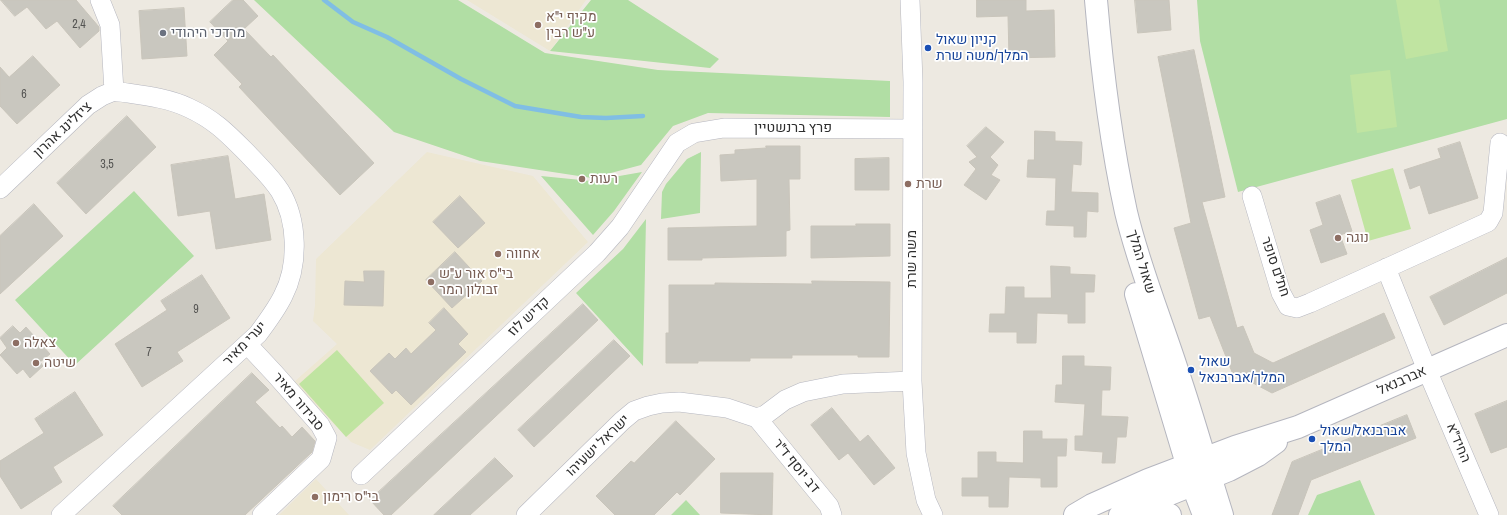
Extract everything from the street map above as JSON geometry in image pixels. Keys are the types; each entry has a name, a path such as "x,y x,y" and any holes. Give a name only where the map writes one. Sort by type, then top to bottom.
{"street":[{"path":"100,0 110,26 114,91"},
{"name":"משה שרת","path":"910,0 913,82 912,381 916,453 926,500 933,515"},
{"name":"שאול המלך","path":"1083,0 1087,52 1094,107 1114,216 1125,257 1199,471 1222,515"},
{"name":"שאול המלך","path":"1096,0 1106,97 1127,213 1137,253 1178,374 1199,471 1204,515"},
{"name":"ציזלינג אהרון","path":"0,189 88,105 102,96 114,91"},
{"name":"יערי מאיר","path":"62,515 258,334 284,295 294,252 290,212 280,192 264,171 224,129 208,117 187,107 165,100 114,91"},
{"name":"פרץ ברנשטיין","path":"677,143 694,133 724,128 912,129"},
{"name":"קדיש לוז","path":"362,475 597,253 628,216 677,143"},
{"name":"חת\"ם סופר","path":"1252,196 1281,293 1288,306 1297,308 1310,304 1488,222 1493,213 1500,143"},
{"path":"1386,268 1427,370"},
{"name":"אברבנאל","path":"1199,471 1235,447 1298,428 1507,335"},
{"name":"סבידור מאיר","path":"247,344 320,425 326,438 321,459 262,515"},
{"name":"החיד\"א","path":"1427,370 1489,515"},
{"path":"757,418 765,415 785,400 803,392 843,384 912,381"},
{"name":"ישראל ישעיהו","path":"526,515 634,411 662,403 679,402 727,408 757,418"},
{"name":"דב יוסף ד\"ר","path":"757,418 829,506 832,515"},
{"path":"1122,514 1199,471"},
{"path":"1075,515 1099,502 1199,471"},
{"path":"1122,514 1144,512 1170,515"}],"shaded area":[{"name":"מקיף י\"א ע\"ש רבין","path":"467,0 586,0 550,51"},
{"name":"בי\"ס אור ע\"ש זבולון המר","path":"427,152 533,176 588,242 370,450 351,442 294,382 337,344 313,321 315,305 316,259"},
{"name":"בי\"ס רימון","path":"316,479 349,515 279,515"}],"green space":[{"path":"254,0 458,0 545,53 658,70 890,81 890,117 708,113 673,126 641,165 592,178 480,161 394,132"},
{"path":"591,0 628,0 719,59 710,68 550,51"},
{"path":"1197,0 1507,0 1507,119 1238,192 1200,41"},
{"path":"1396,0 1439,0 1448,51 1406,59"},
{"path":"1390,70 1397,127 1357,133 1350,75"},
{"path":"701,152 700,213 661,219 662,192 666,184 687,159"},
{"path":"1393,168 1411,229 1368,241 1351,180"},
{"path":"642,172 614,211 593,235 541,176 591,181"},
{"path":"134,191 194,256 75,365 15,300"},
{"path":"646,219 643,366 576,293 623,249"},
{"path":"337,350 384,403 346,437 299,384"},
{"path":"1360,480 1375,515 1308,515 1317,495"},
{"path":"686,500 700,515 671,515"}],"building":[{"path":"1,0 76,0 99,27 99,31 80,48 57,21 46,29 27,7 15,16"},
{"path":"233,0 243,0 258,16 244,29 271,57 273,55 374,163 340,195 239,87 242,84 214,55 228,41 210,22"},
{"path":"977,0 1026,0 1026,11 1054,10 1055,57 1009,58 1008,16 977,17"},
{"path":"1135,0 1169,0 1171,30 1138,33"},
{"name":"מרדכי היהודי","path":"184,8 187,56 142,59 139,11"},
{"path":"1194,50 1225,197 1202,202 1237,328 1243,326 1254,353 1273,363 1384,313 1395,338 1272,393 1232,372 1210,316 1199,319 1174,228 1191,223 1158,57"},
{"path":"33,56 60,85 17,124 0,106 0,67 9,77"},
{"path":"127,116 156,147 86,214 57,183"},
{"path":"986,127 1004,142 990,157 998,165 991,175 1000,180 986,200 964,185 976,169 969,162 977,157 967,146"},
{"path":"1035,131 1055,132 1055,141 1082,142 1081,165 1073,164 1071,192 1098,193 1098,212 1087,211 1086,237 1074,237 1074,226 1046,225 1047,211 1055,211 1056,178 1027,177 1028,160 1034,160"},
{"path":"1460,142 1478,198 1429,214 1420,185 1410,189 1404,170 1441,158 1438,149"},
{"path":"766,146 800,146 800,179 789,179 790,230 786,231 786,256 668,260 668,228 757,226 757,179 721,181 720,155 735,154 735,150 766,148"},
{"path":"228,156 235,199 264,194 271,240 216,249 210,211 178,216 171,165"},
{"path":"889,158 889,190 855,190 855,159"},
{"path":"1340,195 1352,231 1340,235 1347,254 1321,263 1310,230 1323,225 1316,203"},
{"path":"460,196 485,223 458,248 433,222"},
{"path":"34,204 63,236 0,294 0,236"},
{"path":"856,224 890,224 890,256 811,258 811,226 856,226"},
{"path":"455,252 482,281 452,308 426,280"},
{"path":"1507,258 1507,293 1444,325 1430,297"},
{"path":"1051,266 1070,267 1070,274 1095,275 1094,292 1085,292 1085,323 1068,323 1068,314 1037,313 1036,343 1017,343 1017,332 989,332 990,314 1005,314 1006,287 1024,287 1024,298 1051,298"},
{"path":"364,271 384,271 383,306 344,305 345,281 364,282"},
{"path":"202,275 230,318 177,352 183,361 142,387 115,344 167,310 161,301"},
{"path":"812,281 890,282 889,357 858,357 858,355 792,355 792,358 750,358 750,361 698,361 698,363 666,363 666,333 669,333 669,285 715,285 715,283 812,284"},
{"path":"583,304 598,320 391,515 384,515 370,500"},
{"path":"444,308 468,334 458,344 466,352 411,405 396,390 392,394 370,371 389,353 395,359 406,348 411,354 436,330 429,323"},
{"path":"13,326 20,333 26,327 50,354 40,362 43,366 30,378 23,369 17,374 0,355 7,348 0,338"},
{"path":"614,340 630,356 534,447 518,430"},
{"path":"1063,356 1084,356 1084,366 1111,367 1110,390 1102,390 1101,416 1128,417 1126,437 1117,437 1115,463 1102,463 1103,452 1075,450 1075,436 1083,436 1085,404 1055,402 1056,385 1062,385"},
{"path":"252,373 269,390 255,402 280,428 282,426 292,437 302,427 315,441 312,452 245,515 122,515 113,506"},
{"path":"75,392 103,435 53,467 62,482 21,509 0,476 0,461 44,433 35,419"},
{"path":"1507,401 1507,447 1491,453 1475,414"},
{"path":"832,408 860,442 868,435 895,468 874,485 848,453 839,460 811,425"},
{"path":"1407,415 1416,438 1311,480 1298,515 1272,515 1292,462"},
{"path":"676,421 715,459 680,495 677,492 654,515 615,515 596,496 631,461 634,463"},
{"path":"1024,431 1042,431 1042,439 1067,439 1066,456 1057,456 1057,487 1041,487 1041,478 1009,477 1008,507 989,507 989,496 962,496 962,478 978,478 978,452 996,452 996,462 1023,463"},
{"path":"495,458 513,476 470,515 434,515"},
{"path":"721,473 773,473 772,515 721,513"}],"waterway":[{"path":"324,0 353,22 387,37 461,79 515,106 581,117 606,118 643,116"}],"place":[{"name":"מקיף י\"א ע\"ש רבין","path":"538,25"},
{"name":"מרדכי היהודי","path":"163,33"},
{"name":"קניון שאול המלך/משה שרת","path":"928,48"},
{"name":"רעות","path":"582,179"},
{"name":"שרת","path":"908,184"},
{"name":"נוגה","path":"1338,238"},
{"name":"אחווה","path":"498,254"},
{"name":"בי\"ס אור ע\"ש זבולון המר","path":"431,282"},
{"name":"צאלה","path":"16,343"},
{"name":"שיטה","path":"36,363"},
{"name":"שאול המלך/אברבנאל","path":"1191,370"},
{"name":"אברבנאל/שאול המלך","path":"1312,439"},
{"name":"בי\"ס רימון","path":"315,497"}]}
